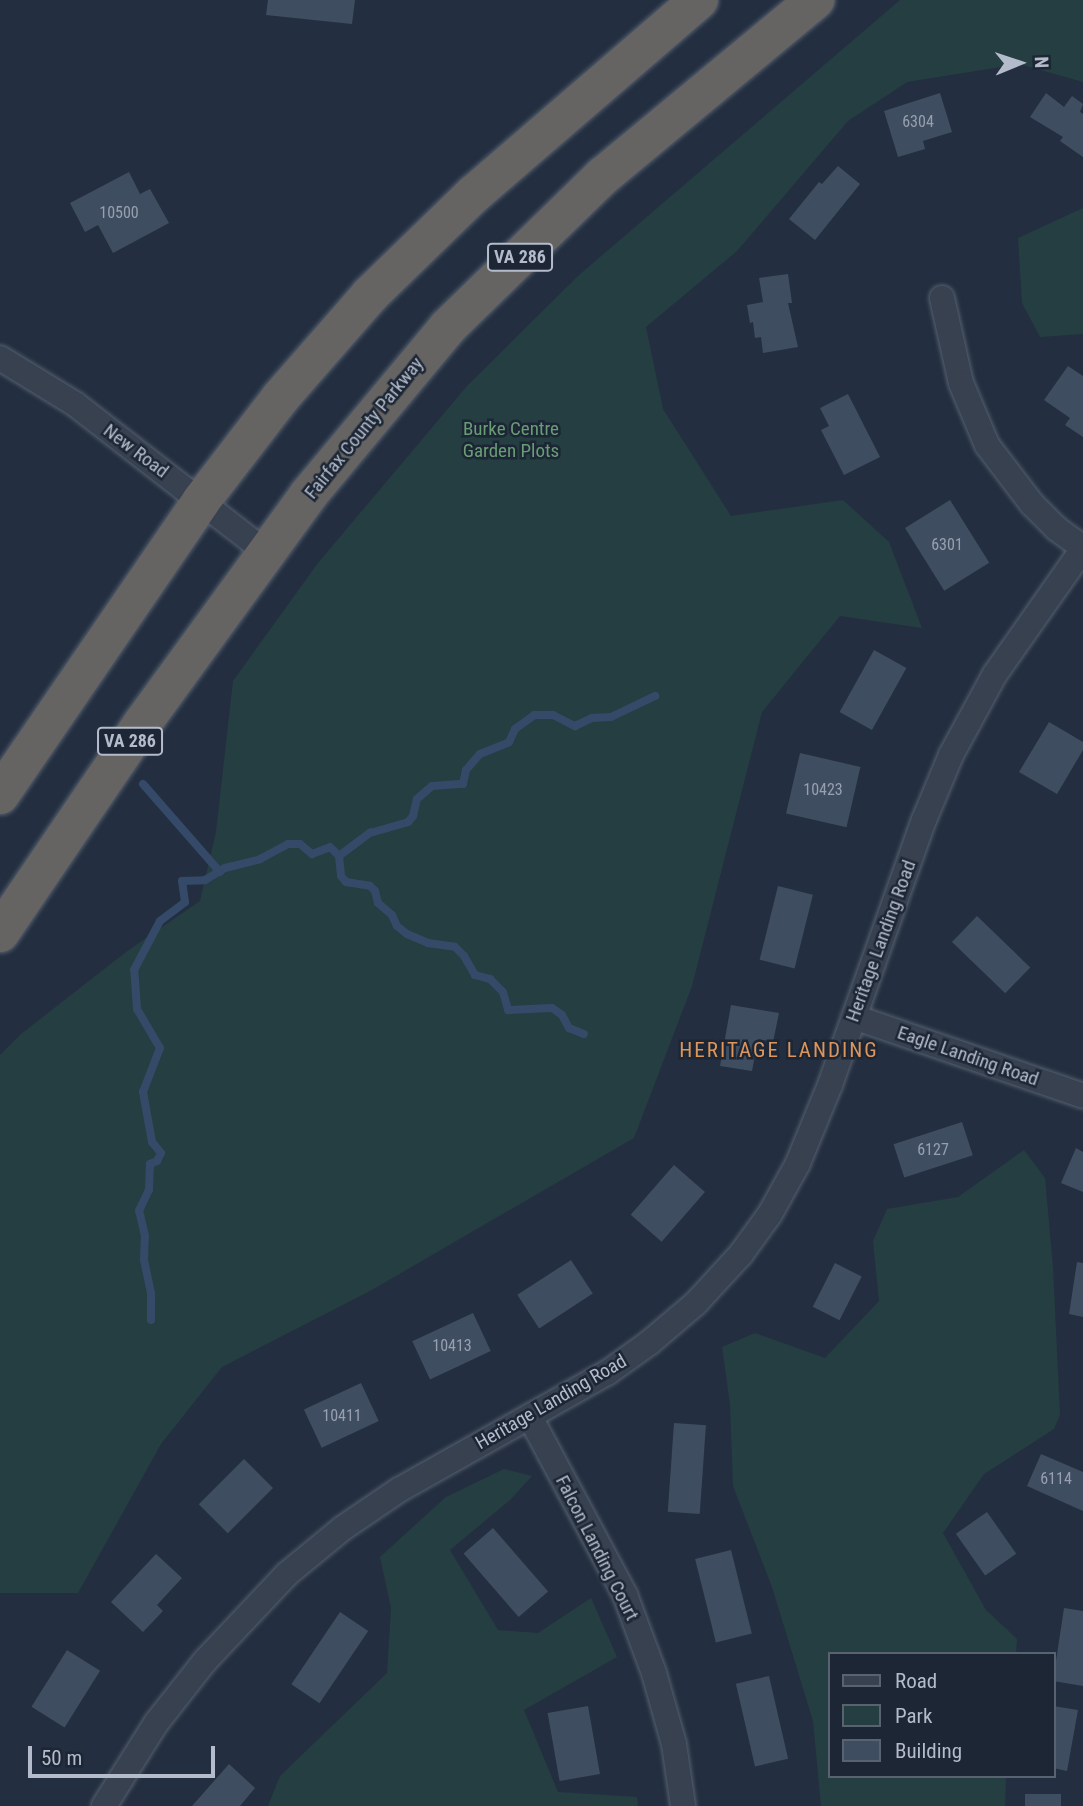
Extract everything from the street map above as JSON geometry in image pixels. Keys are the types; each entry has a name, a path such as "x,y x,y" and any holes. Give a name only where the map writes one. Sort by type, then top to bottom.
{"highway":[{"path":"0,795 201,501 281,397 370,296 474,194 699,0"},
{"name":"Fairfax County Parkway","path":"0,933 142,724 309,494 448,327 603,176 815,0"}],"street":[{"path":"942,298 961,383 987,445 1032,504 1083,548"},
{"name":"New Road","path":"0,358 75,404 267,553"},
{"name":"Heritage Landing Road","path":"104,1806 158,1722 205,1661 287,1574 343,1528 443,1462 607,1373 649,1343 696,1303 741,1254 770,1214 794,1171 854,1017 924,820 951,755 995,674 1083,548"},
{"name":"Eagle Landing Road","path":"854,1017 1083,1096"},
{"name":"Falcon Landing Court","path":"530,1417 625,1595 654,1673 674,1744 683,1806"}],"green space":[{"name":"Burke Centre Garden Plots","path":"900,0 1083,0 1083,82 1019,64 907,82 848,121 737,251 646,327 663,409 731,516 843,500 889,542 922,628 840,616 762,712 692,986 634,1138 370,1291 222,1367 161,1444 78,1593 0,1593 0,1055 21,1034 126,952 200,901 216,832 233,681 318,563 467,386 579,275"},
{"path":"1083,208 1083,334 1040,337 1022,303 1018,238"},
{"path":"1024,1150 1045,1178 1053,1267 1060,1415 1054,1429 984,1474 943,1533 986,1610 1017,1639 1016,1652 828,1652 828,1778 1006,1778 1005,1806 821,1806 813,1721 772,1587 733,1486 730,1405 722,1347 755,1333 825,1358 879,1301 873,1241 887,1209 958,1197"},
{"path":"504,1469 532,1476 510,1500 450,1550 498,1630 538,1633 591,1598 617,1657 524,1710 558,1792 637,1797 638,1806 268,1806 280,1776 387,1673 391,1608 380,1557 446,1497"}],"building":[{"path":"268,0 355,0 352,24 266,15"},
{"path":"940,93 952,132 923,141 925,149 898,157 884,111"},
{"path":"1046,93 1064,107 1072,96 1083,104 1080,112 1083,114 1083,157 1060,141 1063,137 1030,117"},
{"path":"838,166 860,184 815,240 789,219 819,182 822,184"},
{"path":"129,172 140,194 150,189 169,223 113,253 98,225 85,232 70,203"},
{"path":"788,274 792,303 788,303 798,347 763,353 761,337 755,338 747,305 763,302 759,278"},
{"path":"1068,366 1083,376 1083,437 1065,425 1070,418 1044,400"},
{"path":"848,394 880,457 844,475 821,430 829,426 820,408"},
{"path":"950,500 989,563 944,591 905,528"},
{"path":"874,650 906,668 872,730 840,712"},
{"path":"1049,722 1083,742 1083,750 1057,794 1019,772"},
{"path":"800,753 860,767 846,827 786,813"},
{"path":"778,886 813,895 795,968 760,960"},
{"path":"977,916 1030,967 1005,993 952,942"},
{"path":"731,1005 779,1013 773,1042 758,1039 752,1071 720,1066"},
{"path":"962,1122 973,1155 904,1178 894,1144"},
{"path":"1076,1148 1083,1152 1083,1192 1061,1183"},
{"path":"674,1165 705,1192 662,1242 631,1215"},
{"path":"571,1260 593,1294 539,1328 517,1295"},
{"path":"1077,1262 1083,1263 1083,1317 1069,1314"},
{"path":"835,1263 862,1277 839,1320 813,1307"},
{"path":"473,1313 491,1351 430,1379 412,1341"},
{"path":"361,1383 379,1421 322,1448 304,1410"},
{"path":"674,1423 706,1425 700,1514 668,1512"},
{"path":"1041,1454 1083,1472 1083,1511 1027,1486"},
{"path":"244,1459 273,1488 228,1533 199,1504"},
{"path":"987,1512 1016,1554 985,1576 956,1534"},
{"path":"493,1528 548,1591 519,1617 464,1554"},
{"path":"731,1550 752,1633 716,1642 695,1559"},
{"path":"156,1554 182,1578 157,1605 163,1611 143,1632 111,1602"},
{"path":"1064,1608 1083,1611 1083,1686 1055,1681"},
{"path":"340,1612 368,1631 320,1703 291,1684"},
{"path":"67,1650 100,1671 65,1727 31,1707"},
{"path":"769,1676 788,1759 755,1766 736,1684"},
{"path":"588,1706 600,1774 560,1781 548,1713"},
{"path":"1055,1706 1078,1710 1067,1771 1055,1768"},
{"path":"229,1764 255,1788 240,1806 192,1806"},
{"path":"1025,1794 1061,1794 1061,1806 1025,1806"}],"waterway":[{"path":"339,856 370,833 408,822 413,816 417,799 432,786 463,784 466,770 480,754 509,742 515,729 534,715 553,715 575,726 592,718 611,717 655,696"},
{"path":"143,784 220,872"},
{"path":"151,1320 151,1293 144,1260 145,1236 139,1211 149,1190 150,1164 157,1161 161,1153 152,1142 143,1092 160,1048 137,1009 134,970 160,921 185,902 182,881 205,880 225,868 260,859 288,844 300,844 312,854 330,847 339,856 341,876 346,882 370,886 375,891 378,903 407,934 428,943 455,947 475,975 490,979 503,992 508,1010 552,1008 562,1015 569,1028 584,1034"}],"district":[{"name":"HERITAGE LANDING","path":"779,1050"}]}
